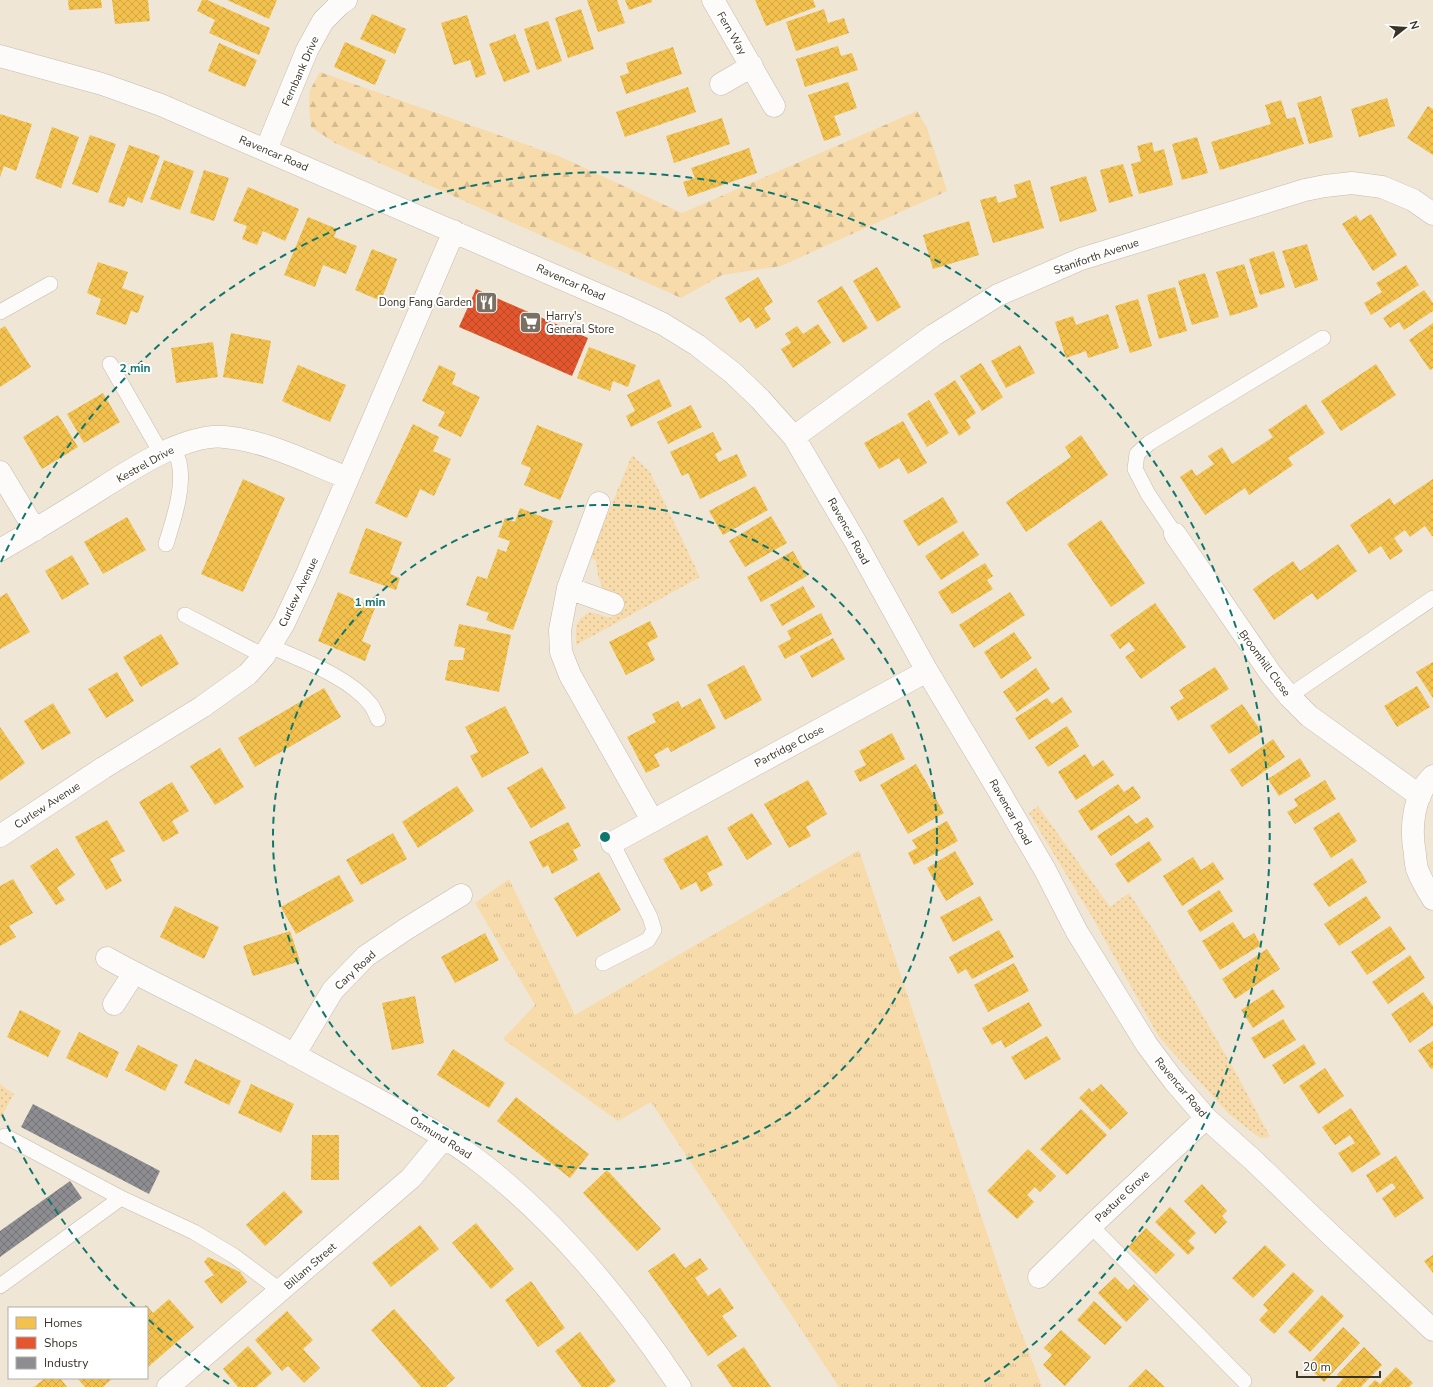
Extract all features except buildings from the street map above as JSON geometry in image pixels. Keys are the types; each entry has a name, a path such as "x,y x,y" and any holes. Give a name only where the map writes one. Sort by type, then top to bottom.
{"street":[{"name":"Fernbank Drive","path":"266,150 307,50 323,21 346,0"},
{"name":"Fern Way","path":"713,0 774,106"},
{"name":"Ravencar Road","path":"0,56 102,84 154,102 266,150 663,324 697,345 733,373 760,399 794,437 855,541 926,671 1045,870 1077,932 1147,1046 1174,1081 1206,1118 1253,1160 1336,1241 1433,1330"},
{"name":"Fern Way","path":"721,84 752,66"},
{"name":"Staniforth Avenue","path":"794,437 934,335 998,295 1082,259 1305,190 1325,186 1352,183 1382,188 1413,200 1433,214"},
{"name":"Curlew Avenue","path":"0,836 103,768 202,707 248,674 267,651 284,623 306,576 454,232"},
{"name":"Kestrel Drive","path":"0,550 167,451 205,437 224,436 247,440 272,448 348,478"},
{"path":"0,472 35,530"},
{"path":"599,503 568,588 560,630 561,652 570,675 652,820"},
{"name":"Broomhill Close","path":"1175,534 1271,674 1289,696 1309,716 1420,796"},
{"path":"568,588 613,604"},
{"name":"Partridge Close","path":"612,843 926,671"},
{"path":"1433,776 1420,796 1412,820 1413,842 1417,868 1433,899"},
{"name":"Cary Road","path":"294,1055 333,990 366,956 461,895"},
{"name":"Osmund Road","path":"107,958 235,1023 422,1124 484,1165 534,1208 579,1256 607,1288 654,1348 680,1387"},
{"path":"114,1004 134,973"},
{"name":"Pasture Grove","path":"1039,1277 1206,1118"},
{"name":"Billam Street","path":"168,1387 411,1178 444,1138"}],"lane":[{"path":"0,312 50,284"},
{"path":"1175,534 1148,494 1135,469 1137,454 1149,443 1323,338"},
{"path":"110,364 167,451 179,462 180,482 177,509 166,544"},
{"path":"1289,696 1433,598"},
{"path":"185,615 267,651 336,676 358,691 372,706 378,719"},
{"path":"603,963 648,940 654,930 650,917 612,843"},
{"path":"6,1136 120,1198 194,1232 234,1256 281,1291"},
{"path":"0,1286 120,1198"},
{"path":"1091,1226 1244,1381"}],"green space":[{"path":"320,72 561,157 682,213 917,111 927,128 947,191 781,266 722,275 681,298 335,143 311,127 309,106 310,90"},
{"path":"632,455 650,472 700,577 576,645 576,629 581,618 590,612 611,618 620,597 603,589 598,576 596,561 590,557"},
{"path":"1038,806 1110,907 1129,893 1157,936 1236,1073 1270,1137 1260,1138 1229,1114 1159,1037 1094,920 1029,813"},
{"path":"859,850 1011,1305 1042,1387 839,1387 651,1102 618,1121 503,1039 535,1005 475,903 509,879 575,1015"},
{"path":"0,1084 14,1094 0,1119"}],"place":[{"name":"Dong Fang Garden","path":"487,302"},
{"name":"Harry's General Store","path":"531,322"}]}
